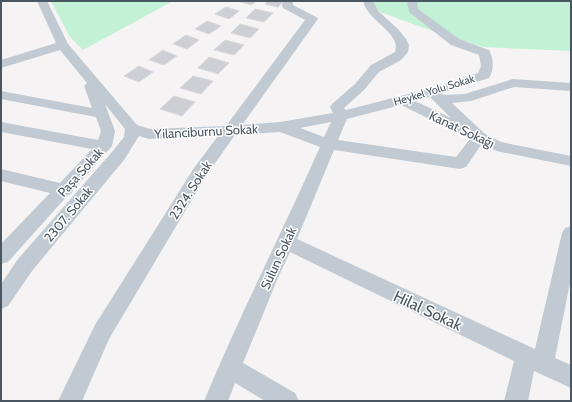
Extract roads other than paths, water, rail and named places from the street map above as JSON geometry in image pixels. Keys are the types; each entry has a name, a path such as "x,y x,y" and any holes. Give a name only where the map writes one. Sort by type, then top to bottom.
{"street":[{"path":"42,1 60,40 132,128"},
{"name":"2324. Sokak","path":"70,401 102,332 200,172 312,19 287,6 288,1"},
{"name":"Sülun Sokak","path":"216,401 267,280 286,242 341,116 337,108 366,80 376,68 390,61 401,52 402,48 399,36 373,13 368,5 368,1"},
{"name":"Heykel Yolu Sokak","path":"341,116 402,100 436,96 484,75 487,66 485,54 455,42 413,10 412,1"},
{"path":"1,52 60,40"},
{"path":"1,64 60,40"},
{"name":"Paşa Sokak","path":"1,256 65,190 104,146 108,131 85,72"},
{"path":"436,96 466,98 513,84 571,87"},
{"path":"1,95 102,114"},
{"path":"280,127 328,144 460,163 480,137 436,96"},
{"name":"Kanat Sokağı","path":"402,100 497,146 571,161"},
{"name":"Yilanciburnu Sokak","path":"132,128 149,134 230,131 280,127 341,116"},
{"path":"1,126 104,146"},
{"name":"2307. Sokak","path":"1,300 25,265 118,156 131,138 132,128"},
{"path":"1,175 65,190"},
{"path":"516,401 535,360 571,233"},
{"name":"Hilal Sokak","path":"286,242 571,377"},
{"path":"230,368 287,401"}]}
